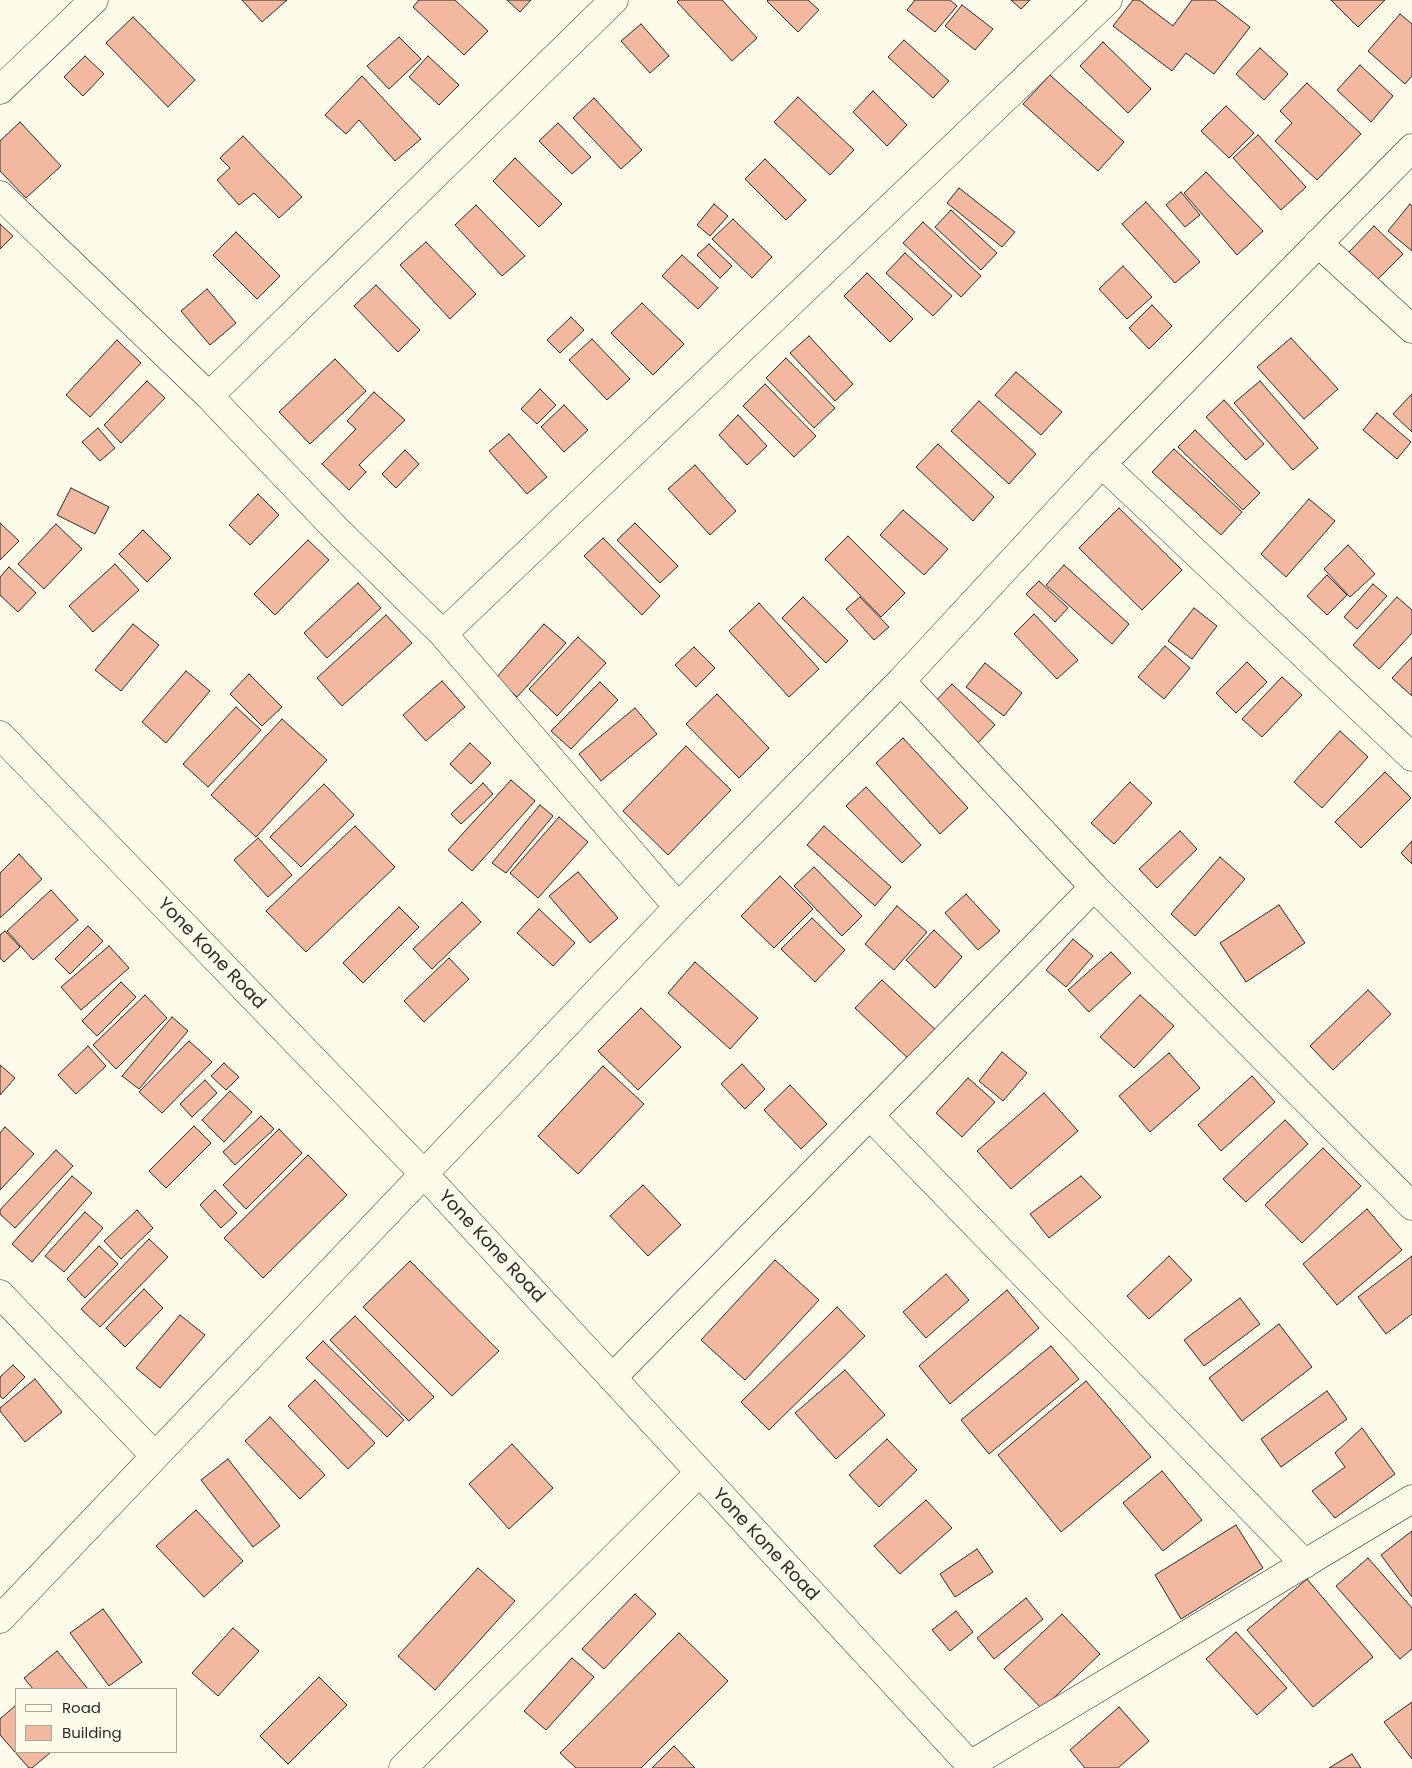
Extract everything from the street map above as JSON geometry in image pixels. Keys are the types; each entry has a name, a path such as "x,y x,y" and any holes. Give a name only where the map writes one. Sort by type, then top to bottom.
{"street":[{"path":"0,90 94,0"},
{"path":"209,396 614,0"},
{"path":"443,634 1108,0"},
{"path":"0,1619 678,907 900,681 1102,464 1412,148"},
{"path":"0,195 209,396 335,528 443,634 678,907"},
{"path":"1318,244 1412,329"},
{"path":"1102,464 1412,757"},
{"path":"900,681 1094,887 1412,1206"},
{"name":"Yone Kone Road","path":"0,734 424,1174 971,1766"},
{"path":"612,1378 1094,887"},
{"path":"870,1116 1305,1564"},
{"path":"0,1294 155,1456"},
{"path":"403,1768 699,1473"},
{"path":"971,1766 1412,1499"}],"building":[{"path":"242,0 287,0 262,22"},
{"path":"419,0 455,0 488,31 464,55 413,7"},
{"path":"507,0 531,0 520,12"},
{"path":"679,0 722,0 757,38 732,61 677,2"},
{"path":"768,0 808,0 819,10 798,32"},
{"path":"915,0 950,0 957,6 935,32 907,10"},
{"path":"1011,0 1030,0 1021,9"},
{"path":"1133,0 1139,0 1173,26 1192,0 1215,0 1250,27 1214,74 1186,53 1172,71 1113,26"},
{"path":"1331,0 1385,0 1358,27"},
{"path":"962,5 993,29 975,50 945,26"},
{"path":"1400,14 1412,24 1412,76 1405,84 1368,51"},
{"path":"133,17 195,80 168,107 106,43"},
{"path":"641,24 669,56 650,73 621,41"},
{"path":"399,37 421,59 389,89 367,66"},
{"path":"904,40 949,81 933,98 888,57"},
{"path":"1103,42 1151,89 1128,113 1080,66"},
{"path":"1260,48 1288,74 1264,100 1236,74"},
{"path":"85,56 104,74 83,96 64,77"},
{"path":"428,56 459,85 439,105 409,77"},
{"path":"1360,65 1393,96 1371,122 1337,90"},
{"path":"1050,75 1124,142 1098,171 1023,104"},
{"path":"362,76 421,139 395,161 359,120 346,134 325,115"},
{"path":"1307,83 1361,134 1317,180 1275,141 1292,123 1280,111"},
{"path":"873,91 907,125 887,146 853,112"},
{"path":"798,97 854,150 830,175 774,122"},
{"path":"594,98 642,150 621,169 573,118"},
{"path":"1226,106 1254,133 1229,158 1201,131"},
{"path":"20,122 61,166 26,198 0,171 0,141"},
{"path":"558,123 591,157 572,174 539,141"},
{"path":"1258,135 1306,187 1281,210 1233,158"},
{"path":"243,136 302,197 279,218 254,193 239,205 217,180 230,168 220,158"},
{"path":"515,158 562,204 539,227 493,181"},
{"path":"765,159 806,200 786,220 745,179"},
{"path":"1206,172 1263,231 1237,255 1184,193"},
{"path":"959,188 1015,232 1002,247 947,203"},
{"path":"1181,192 1200,215 1185,227 1166,205"},
{"path":"1146,202 1200,262 1175,283 1122,224"},
{"path":"714,204 728,216 710,236 697,225"},
{"path":"1410,204 1412,206 1412,251 1388,231"},
{"path":"476,205 525,256 502,276 455,225"},
{"path":"951,210 997,253 981,270 935,227"},
{"path":"733,219 772,257 752,278 712,239"},
{"path":"923,222 981,276 961,297 903,243"},
{"path":"0,224 13,236 0,249"},
{"path":"1374,226 1403,254 1378,279 1349,252"},
{"path":"236,232 280,276 257,299 213,255"},
{"path":"426,242 476,294 450,319 400,265"},
{"path":"709,244 732,266 720,278 697,255"},
{"path":"905,253 952,296 933,316 886,273"},
{"path":"682,255 718,288 698,309 662,276"},
{"path":"1123,266 1152,297 1127,319 1099,289"},
{"path":"867,273 913,319 890,342 844,296"},
{"path":"376,285 420,330 398,352 354,306"},
{"path":"207,289 236,323 210,345 181,311"},
{"path":"642,303 684,344 653,375 611,333"},
{"path":"1152,305 1172,326 1149,349 1129,328"},
{"path":"571,317 584,330 560,353 547,340"},
{"path":"809,336 853,384 835,401 790,353"},
{"path":"1291,338 1338,389 1304,419 1257,367"},
{"path":"592,339 630,379 607,400 569,360"},
{"path":"117,340 141,363 90,417 66,395"},
{"path":"786,358 835,408 814,428 766,378"},
{"path":"335,359 366,391 310,444 279,412"},
{"path":"1016,372 1062,412 1041,435 995,395"},
{"path":"147,381 165,398 121,443 104,425"},
{"path":"1260,381 1318,448 1293,470 1234,403"},
{"path":"765,384 816,436 794,457 743,406"},
{"path":"540,389 556,405 537,424 521,409"},
{"path":"374,392 405,420 359,465 366,472 349,490 322,464 356,429 347,421"},
{"path":"1412,394 1412,432 1393,414"},
{"path":"1224,400 1264,444 1246,460 1206,417"},
{"path":"979,401 1036,454 1009,484 951,431"},
{"path":"564,405 588,430 564,452 541,427"},
{"path":"1377,413 1411,442 1397,459 1363,430"},
{"path":"738,415 767,446 747,465 719,435"},
{"path":"98,428 115,448 100,461 82,442"},
{"path":"1195,430 1260,493 1243,510 1178,447"},
{"path":"509,434 547,477 527,494 489,451"},
{"path":"938,444 994,497 973,521 916,467"},
{"path":"1174,449 1242,512 1221,535 1152,472"},
{"path":"405,450 419,464 396,488 382,474"},
{"path":"695,465 736,511 710,535 668,489"},
{"path":"71,488 109,507 95,534 57,515"},
{"path":"258,494 279,515 250,545 229,525"},
{"path":"1309,499 1335,521 1286,577 1261,554"},
{"path":"1119,508 1182,570 1142,610 1079,548"},
{"path":"903,510 948,549 924,575 880,535"},
{"path":"0,523 19,541 0,560"},
{"path":"635,523 678,566 660,583 617,540"},
{"path":"56,524 82,549 44,589 18,564"},
{"path":"143,530 171,558 147,582 119,554"},
{"path":"848,536 905,593 881,617 825,559"},
{"path":"603,538 660,596 642,615 584,556"},
{"path":"308,540 329,560 275,615 254,594"},
{"path":"1348,545 1375,574 1350,597 1324,569"},
{"path":"115,564 139,590 93,632 69,606"},
{"path":"1064,565 1129,624 1112,644 1046,585"},
{"path":"9,567 36,593 18,612 0,595 0,577"},
{"path":"1327,575 1347,595 1327,615 1307,596"},
{"path":"1039,581 1068,608 1055,622 1026,594"},
{"path":"358,583 381,608 327,658 304,633"},
{"path":"1373,584 1387,596 1357,629 1344,617"},
{"path":"803,597 848,641 826,663 782,618"},
{"path":"860,597 889,627 874,640 846,609"},
{"path":"1397,597 1412,610 1412,633 1379,669 1353,645"},
{"path":"759,603 819,669 789,697 729,631"},
{"path":"1194,608 1217,626 1192,659 1168,641"},
{"path":"1034,614 1078,660 1057,679 1014,634"},
{"path":"386,615 412,643 342,706 317,678"},
{"path":"133,624 159,645 121,691 95,670"},
{"path":"544,624 566,643 517,697 496,678"},
{"path":"578,637 606,663 557,716 529,689"},
{"path":"1165,646 1190,668 1164,699 1138,677"},
{"path":"694,647 715,668 696,687 675,665"},
{"path":"1412,657 1412,696 1392,678"},
{"path":"1247,662 1267,682 1236,713 1216,693"},
{"path":"985,663 1022,693 1004,716 966,687"},
{"path":"186,671 210,691 166,743 142,722"},
{"path":"249,674 282,707 262,726 230,694"},
{"path":"1282,677 1302,695 1262,737 1242,719"},
{"path":"442,681 465,707 426,741 403,715"},
{"path":"600,682 618,700 571,749 551,731"},
{"path":"952,684 995,725 972,749 929,708"},
{"path":"717,694 769,748 739,778 686,724"},
{"path":"236,707 261,730 208,787 183,764"},
{"path":"635,708 657,734 601,781 579,754"},
{"path":"282,719 327,760 256,837 211,795"},
{"path":"1340,731 1368,757 1322,808 1294,782"},
{"path":"903,738 968,808 940,834 876,763"},
{"path":"470,743 491,763 471,784 450,764"},
{"path":"686,746 731,790 668,855 623,811"},
{"path":"1385,772 1411,798 1361,848 1335,822"},
{"path":"511,780 535,801 472,871 448,850"},
{"path":"1130,782 1152,803 1114,844 1091,823"},
{"path":"483,783 493,794 461,824 451,814"},
{"path":"324,784 354,815 301,867 270,837"},
{"path":"866,787 921,845 902,863 846,806"},
{"path":"540,805 553,816 506,873 492,863"},
{"path":"559,817 588,842 538,898 510,873"},
{"path":"355,826 395,867 306,952 266,911"},
{"path":"824,826 891,887 875,906 807,845"},
{"path":"1180,831 1197,849 1157,888 1139,869"},
{"path":"258,838 292,875 268,897 234,860"},
{"path":"1412,841 1412,864 1401,853"},
{"path":"19,854 42,879 0,918 0,873"},
{"path":"1220,857 1245,879 1195,936 1171,914"},
{"path":"814,867 862,916 842,936 794,886"},
{"path":"578,872 618,918 590,943 549,896"},
{"path":"780,876 813,909 774,948 741,916"},
{"path":"51,890 78,920 33,960 7,931"},
{"path":"966,894 1000,931 978,950 945,913"},
{"path":"462,902 481,922 432,969 413,949"},
{"path":"1279,905 1305,943 1246,982 1220,943"},
{"path":"897,906 927,932 894,970 865,944"},
{"path":"399,907 419,927 363,983 343,963"},
{"path":"539,909 575,943 553,966 517,933"},
{"path":"812,918 845,950 815,982 781,949"},
{"path":"88,926 103,941 70,974 55,959"},
{"path":"934,930 962,957 935,988 906,960"},
{"path":"5,931 20,947 4,962 0,958 0,935"},
{"path":"1073,939 1093,956 1066,987 1046,970"},
{"path":"109,946 129,968 81,1010 61,987"},
{"path":"1111,952 1131,973 1089,1012 1068,990"},
{"path":"449,958 469,979 424,1022 404,1001"},
{"path":"695,962 758,1018 730,1049 668,993"},
{"path":"882,980 939,1033 912,1062 855,1008"},
{"path":"121,982 136,997 97,1036 82,1021"},
{"path":"1368,990 1391,1014 1333,1070 1310,1046"},
{"path":"145,995 167,1018 116,1069 93,1045"},
{"path":"1140,995 1174,1026 1134,1068 1100,1037"},
{"path":"641,1008 681,1047 638,1090 598,1051"},
{"path":"172,1017 188,1031 139,1089 122,1076"},
{"path":"189,1041 212,1062 162,1113 139,1092"},
{"path":"88,1046 106,1066 76,1094 58,1075"},
{"path":"1002,1052 1027,1073 1003,1101 979,1081"},
{"path":"1169,1053 1200,1088 1150,1132 1119,1096"},
{"path":"224,1063 239,1077 226,1090 211,1076"},
{"path":"742,1064 765,1089 745,1109 721,1084"},
{"path":"0,1065 15,1078 0,1095"},
{"path":"603,1066 644,1104 578,1174 538,1136"},
{"path":"1252,1076 1275,1102 1221,1151 1198,1125"},
{"path":"968,1078 995,1102 962,1137 936,1113"},
{"path":"205,1080 217,1093 192,1117 180,1104"},
{"path":"790,1085 827,1124 801,1149 764,1110"},
{"path":"230,1091 252,1112 224,1142 202,1120"},
{"path":"1044,1093 1078,1131 1011,1189 977,1151"},
{"path":"261,1116 274,1129 235,1165 223,1152"},
{"path":"1285,1120 1308,1144 1246,1202 1223,1179"},
{"path":"194,1126 211,1143 166,1188 149,1171"},
{"path":"5,1127 34,1154 0,1190 0,1133"},
{"path":"279,1129 302,1153 246,1209 223,1185"},
{"path":"1323,1148 1361,1186 1302,1243 1265,1205"},
{"path":"56,1150 73,1166 15,1228 0,1214 0,1210"},
{"path":"308,1155 347,1195 263,1278 224,1238"},
{"path":"72,1176 92,1193 32,1262 12,1244"},
{"path":"1081,1176 1101,1197 1049,1238 1030,1214"},
{"path":"643,1185 681,1225 648,1256 610,1216"},
{"path":"215,1190 237,1213 221,1228 200,1205"},
{"path":"1367,1209 1402,1250 1337,1305 1303,1264"},
{"path":"137,1210 153,1228 121,1259 104,1241"},
{"path":"85,1212 103,1228 64,1272 45,1256"},
{"path":"149,1239 168,1257 100,1327 81,1309"},
{"path":"99,1246 118,1264 85,1298 67,1279"},
{"path":"1169,1256 1192,1280 1149,1319 1127,1296"},
{"path":"1412,1256 1412,1314 1386,1334 1358,1297"},
{"path":"775,1260 819,1300 745,1380 701,1340"},
{"path":"410,1261 499,1351 452,1396 363,1307"},
{"path":"946,1274 969,1300 926,1338 903,1312"},
{"path":"144,1289 163,1308 125,1347 106,1328"},
{"path":"1007,1290 1039,1328 950,1404 919,1366"},
{"path":"1240,1298 1260,1324 1204,1366 1184,1340"},
{"path":"837,1307 865,1336 769,1430 741,1402"},
{"path":"180,1315 205,1335 160,1388 136,1368"},
{"path":"355,1316 434,1397 409,1421 330,1340"},
{"path":"1279,1324 1312,1367 1242,1421 1209,1378"},
{"path":"323,1341 404,1420 387,1437 306,1358"},
{"path":"1051,1346 1079,1379 989,1454 961,1420"},
{"path":"13,1365 25,1377 3,1399 0,1396 0,1377"},
{"path":"845,1370 885,1415 836,1459 795,1413"},
{"path":"35,1379 62,1412 25,1442 0,1411 0,1408"},
{"path":"315,1380 375,1443 348,1469 288,1406"},
{"path":"1086,1381 1151,1457 1061,1532 998,1455"},
{"path":"1327,1391 1347,1419 1281,1467 1261,1439"},
{"path":"270,1417 325,1475 300,1499 245,1441"},
{"path":"1362,1428 1395,1474 1335,1518 1312,1491 1345,1467 1335,1453"},
{"path":"887,1439 917,1470 879,1507 849,1475"},
{"path":"512,1444 553,1488 509,1529 469,1484"},
{"path":"228,1459 280,1526 253,1547 201,1480"},
{"path":"1162,1471 1202,1520 1163,1551 1123,1503"},
{"path":"926,1500 952,1528 900,1574 874,1546"},
{"path":"196,1510 243,1561 204,1597 156,1546"},
{"path":"1236,1525 1263,1568 1181,1619 1155,1575"},
{"path":"1412,1531 1412,1597 1381,1555"},
{"path":"977,1549 993,1572 955,1597 940,1574"},
{"path":"1368,1558 1412,1608 1412,1649 1400,1659 1336,1586"},
{"path":"478,1568 515,1601 435,1690 398,1656"},
{"path":"1307,1579 1373,1657 1313,1707 1247,1630"},
{"path":"635,1594 656,1614 604,1669 582,1649"},
{"path":"1026,1598 1043,1619 994,1659 977,1638"},
{"path":"103,1609 142,1662 109,1686 70,1633"},
{"path":"956,1611 973,1632 950,1651 932,1630"},
{"path":"1062,1614 1100,1654 1042,1709 1004,1669"},
{"path":"233,1628 259,1651 218,1696 192,1673"},
{"path":"1236,1632 1287,1688 1257,1715 1206,1659"},
{"path":"679,1633 728,1681 641,1768 576,1768 560,1753"},
{"path":"57,1651 87,1688 32,1688 24,1678"},
{"path":"572,1658 594,1677 546,1730 524,1711"},
{"path":"319,1677 347,1705 288,1764 260,1736"},
{"path":"1412,1702 1412,1759 1384,1722"},
{"path":"15,1706 15,1752 0,1735 0,1719"},
{"path":"1119,1707 1149,1741 1118,1768 1085,1768 1070,1750"},
{"path":"674,1746 695,1768 652,1768"},
{"path":"16,1753 50,1753 32,1768 29,1768"},
{"path":"1352,1754 1361,1768 1329,1768"}]}
